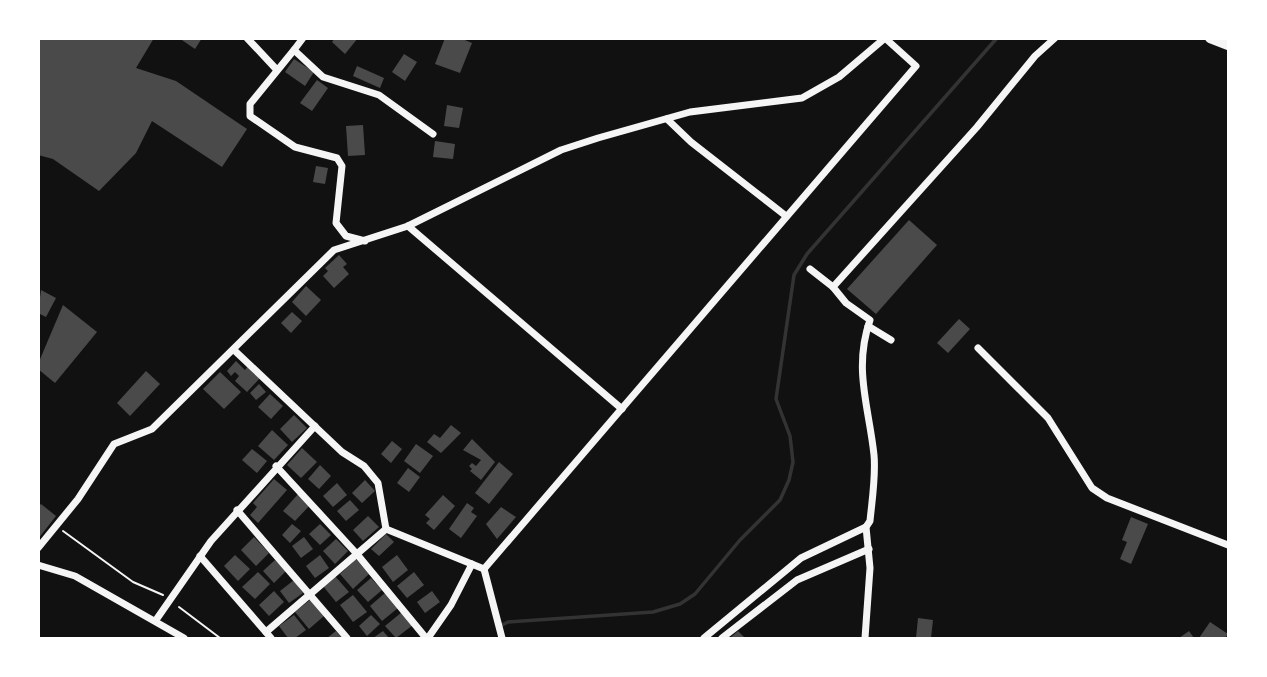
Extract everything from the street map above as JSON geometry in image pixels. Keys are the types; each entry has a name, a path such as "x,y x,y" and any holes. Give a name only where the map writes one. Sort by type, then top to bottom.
{"highway":[{"path":"1210,38 1228,46"}],"street":[{"path":"247,38 277,71"},
{"path":"303,38 250,104 250,116 295,147 337,158 342,166 336,223 346,236 368,241"},
{"path":"38,548 114,444 152,429 334,250 408,226 561,150 691,113 802,98 839,77 885,38 916,66 484,569"},
{"path":"833,287 1035,56 1055,38"},
{"path":"294,50 323,77 379,95 433,134"},
{"path":"667,119 691,142 786,216"},
{"path":"408,226 622,409"},
{"path":"704,639 801,558 866,527 870,521 874,458 864,410 863,356 870,320 846,303 833,287 810,269"},
{"path":"868,326 891,340"},
{"path":"978,348 1048,418 1092,488 1107,498 1228,545"},
{"path":"234,350 315,426 364,467 378,483 386,529"},
{"path":"156,620 200,556 237,510 315,426"},
{"path":"276,466 356,553 427,639 451,605 471,564"},
{"path":"237,510 347,639"},
{"path":"865,639 869,549 866,527"},
{"path":"386,529 484,569"},
{"path":"200,556 269,635 310,593 386,529"},
{"path":"722,639 797,580 869,549"},
{"path":"38,565 75,576 156,620 184,639"},
{"path":"484,569 502,639"}],"path":[{"path":"56,526 134,582 157,590 220,639"}],"building":[{"path":"38,38 154,38 136,68 176,81 247,129 222,167 152,121 136,153 99,191 53,159 38,155"},
{"path":"179,38 202,38 195,49"},
{"path":"335,38 358,38 345,54 332,42"},
{"path":"445,38 460,38 472,43 460,73 435,64"},
{"path":"404,54 417,62 405,81 392,72"},
{"path":"294,59 314,72 305,86 285,72"},
{"path":"357,66 384,78 380,88 353,76"},
{"path":"317,80 328,88 312,111 300,103"},
{"path":"447,105 463,108 459,128 444,126"},
{"path":"363,125 365,155 348,156 346,126"},
{"path":"435,141 455,144 453,159 433,157"},
{"path":"316,166 328,168 325,184 313,182"},
{"path":"909,220 937,245 876,314 847,289"},
{"path":"339,255 347,264 343,267 349,274 334,288 323,276 328,271 325,268"},
{"path":"306,286 321,300 306,316 292,302"},
{"path":"41,290 56,298 46,317 38,313"},
{"path":"63,305 97,332 55,383 38,369 38,364"},
{"path":"292,312 302,321 291,333 281,323"},
{"path":"959,319 970,329 948,353 937,343"},
{"path":"236,361 245,370 248,366 260,378 247,392 235,381 239,376 235,372 231,376 227,371"},
{"path":"146,371 160,384 130,416 117,403"},
{"path":"220,372 241,392 224,409 203,389"},
{"path":"259,384 266,392 256,400 250,393"},
{"path":"270,394 283,406 271,419 258,407"},
{"path":"294,415 307,428 292,442 280,429"},
{"path":"451,425 461,433 441,453 427,442 434,434 440,438"},
{"path":"272,430 288,445 274,460 258,446"},
{"path":"472,439 495,462 481,480 470,471 472,469 469,466 472,463 476,466 481,460 463,450"},
{"path":"392,441 402,449 391,463 381,454"},
{"path":"416,444 433,456 420,473 404,461"},
{"path":"302,448 317,462 301,478 287,465"},
{"path":"252,449 267,461 257,473 242,460"},
{"path":"499,462 513,474 489,504 475,493"},
{"path":"320,465 331,476 319,489 308,479"},
{"path":"408,468 420,477 409,492 397,483"},
{"path":"274,479 287,490 258,523 250,515 257,507 253,503"},
{"path":"365,480 375,491 362,503 352,493"},
{"path":"337,483 347,495 333,507 323,496"},
{"path":"299,493 311,504 295,521 283,511"},
{"path":"443,495 455,506 434,530 426,523 430,519 425,515"},
{"path":"350,500 359,510 346,521 337,511"},
{"path":"467,503 474,508 471,512 477,516 461,538 449,529"},
{"path":"41,504 56,516 38,539 38,507"},
{"path":"501,507 516,517 497,539 486,524"},
{"path":"368,516 379,527 363,541 353,530"},
{"path":"1131,517 1148,524 1131,564 1120,559 1127,542 1122,540"},
{"path":"292,524 301,531 290,543 282,535"},
{"path":"320,524 331,535 320,545 309,534"},
{"path":"386,534 394,542 379,556 371,549"},
{"path":"254,537 269,553 256,566 241,550"},
{"path":"304,537 313,549 301,558 292,546"},
{"path":"336,539 348,551 335,564 323,551"},
{"path":"235,555 250,569 238,581 224,566"},
{"path":"320,555 329,568 315,578 306,566"},
{"path":"397,555 408,570 393,582 382,567"},
{"path":"356,559 369,574 353,589 340,574"},
{"path":"275,560 286,571 274,583 263,571"},
{"path":"258,572 270,584 255,599 242,587"},
{"path":"414,572 424,585 407,598 397,586"},
{"path":"335,576 349,592 336,602 323,586"},
{"path":"371,578 382,590 368,602 357,590"},
{"path":"294,580 303,593 289,603 280,591"},
{"path":"274,591 284,602 269,616 259,605"},
{"path":"432,591 440,602 425,613 417,602"},
{"path":"385,593 398,608 382,621 370,606"},
{"path":"353,595 367,612 353,622 340,605"},
{"path":"311,599 324,616 309,629 295,612"},
{"path":"402,612 413,625 396,638 385,626"},
{"path":"294,615 306,630 295,638 288,638 279,626"},
{"path":"371,615 380,624 367,636 359,626"},
{"path":"918,618 933,620 931,638 916,638"},
{"path":"1210,622 1228,634 1225,638 1199,638"},
{"path":"336,631 342,638 327,638"},
{"path":"383,631 389,638 373,638"},
{"path":"738,631 745,638 730,638"},
{"path":"1189,631 1194,638 1179,638"}],"waterway":[{"path":"502,625 508,622 653,612 680,604 695,594 740,540 780,500 793,462 790,436 776,399 794,275 807,254 997,38"}]}
